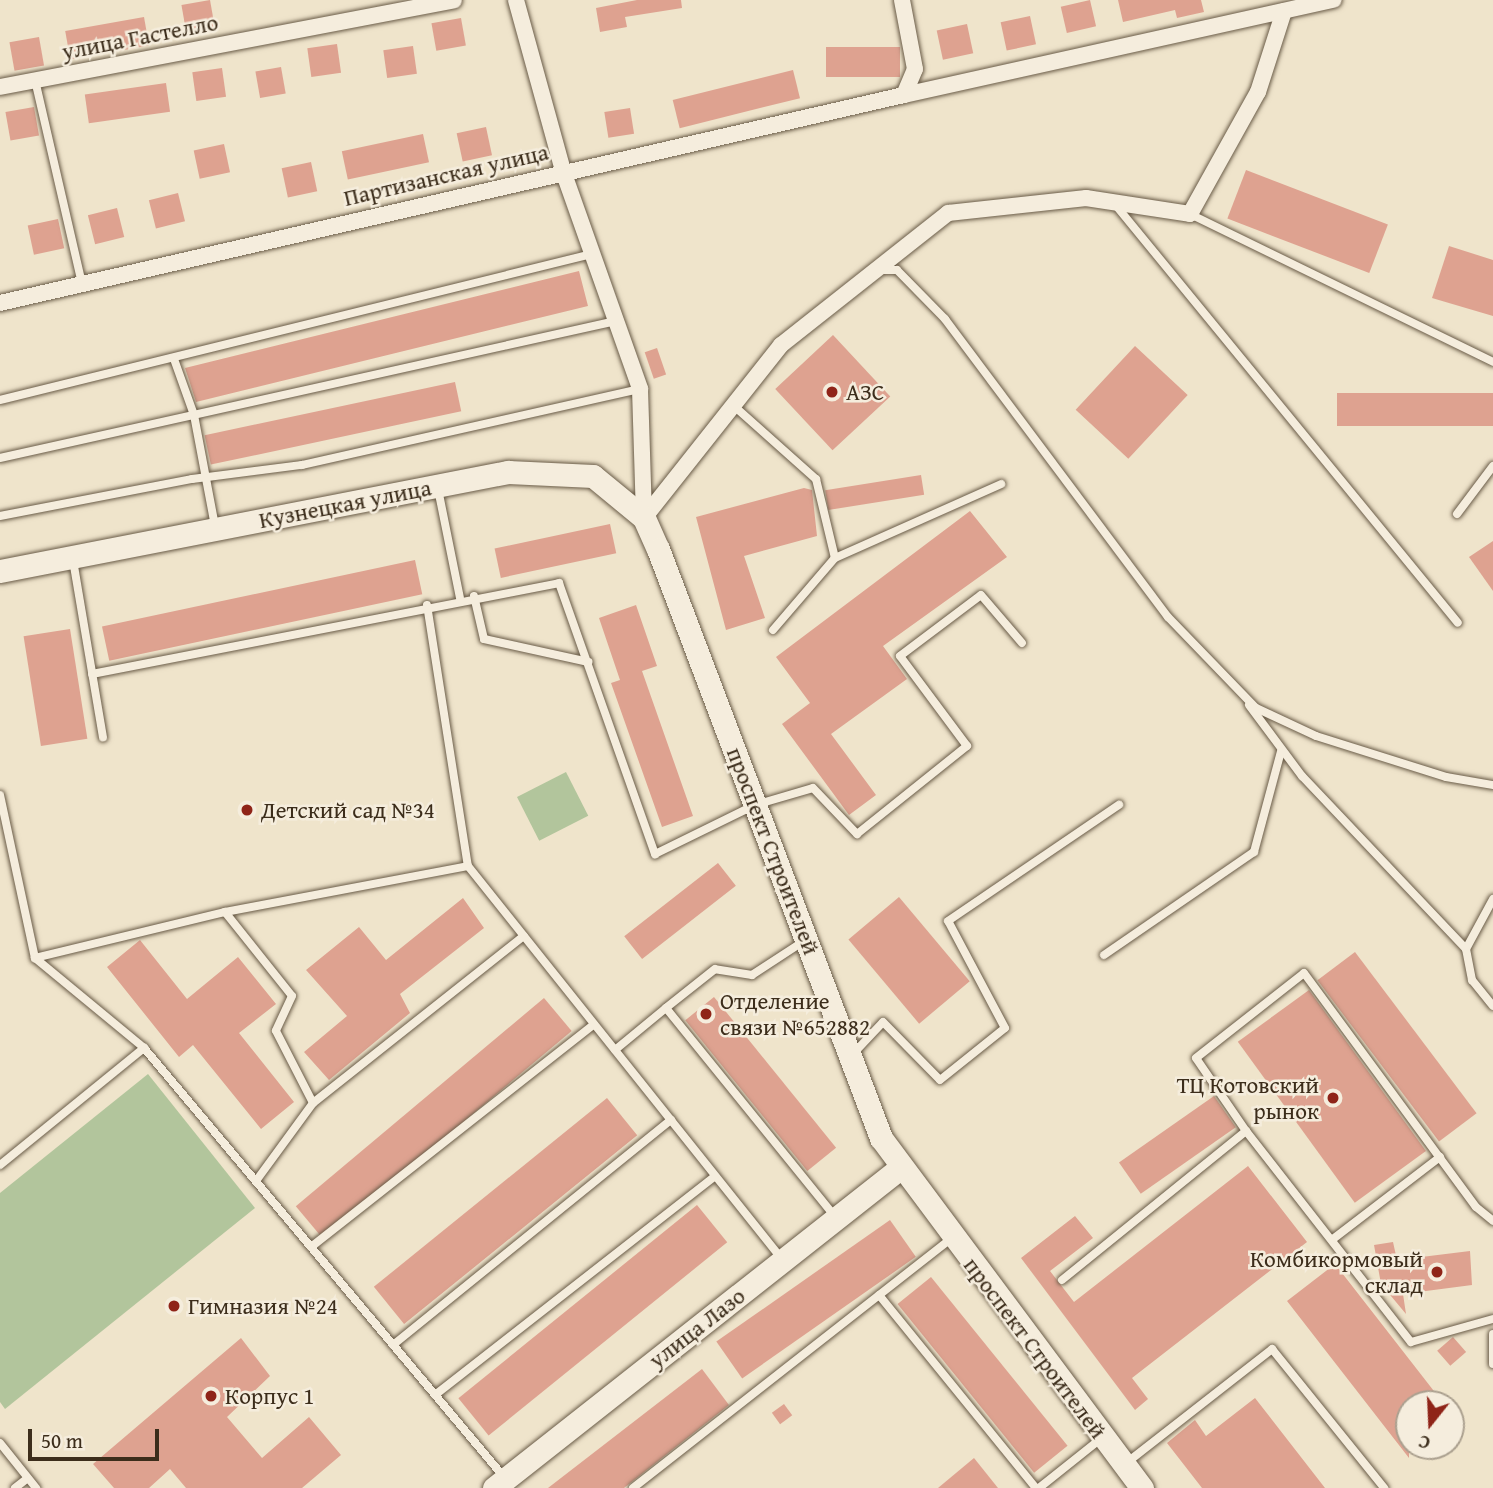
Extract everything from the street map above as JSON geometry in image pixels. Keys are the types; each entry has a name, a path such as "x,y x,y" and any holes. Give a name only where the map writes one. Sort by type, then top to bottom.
{"main road":[{"name":"Кузнецкая улица","path":"0,571 508,472 593,476 644,518 659,549"},
{"name":"проспект Строителей","path":"659,549 850,1057 900,1168 1142,1488"},
{"name":"улица Лазо","path":"504,1485 900,1168"}],"street":[{"name":"улица Гастелло","path":"0,87 454,0"},
{"path":"516,0 563,171 640,388 644,518"},
{"path":"902,0 915,69 904,95"},
{"name":"Партизанская улица","path":"0,303 563,171 1334,0"},
{"path":"644,518 781,345 872,270 948,213 1086,198 1118,208 1190,214 1258,92 1284,11"}],"lane":[{"path":"35,80 82,284"},
{"path":"1118,208 1458,623"},
{"path":"1190,214 1493,362"},
{"path":"0,400 592,254"},
{"path":"872,270 897,270 945,319 1168,617 1256,708 1316,736 1446,777 1493,785"},
{"path":"0,458 616,321"},
{"path":"174,359 194,415 208,477 215,529"},
{"path":"0,516 208,477 302,465 640,388"},
{"path":"734,406 816,479 835,558"},
{"path":"1457,514 1493,466"},
{"path":"773,630 835,558 1001,484"},
{"path":"437,486 460,598"},
{"path":"72,557 103,737"},
{"path":"92,674 460,598 559,583 655,854 755,806 813,788 857,834 967,746 900,656 981,595 1022,643"},
{"path":"474,596 484,639 589,662"},
{"path":"427,605 468,866 783,1261"},
{"path":"1238,689 1282,751 1466,949 1472,980 1493,1006"},
{"path":"1104,955 1254,852 1282,751"},
{"path":"0,794 35,958 144,1048 435,1395 504,1485"},
{"path":"850,1057 883,1022 940,1080 1005,1028 948,921 1119,805"},
{"path":"35,958 225,912 468,866"},
{"path":"1466,949 1493,899"},
{"path":"225,912 292,996 276,1031 313,1103"},
{"path":"256,1181 313,1103 524,936"},
{"path":"615,1050 715,969 752,975 806,939"},
{"path":"1493,1221 1440,1157 1304,973 1196,1058 1246,1131 1411,1342 1493,1319"},
{"path":"667,1007 836,1218"},
{"path":"311,1247 594,1024"},
{"path":"0,1165 144,1048"},
{"path":"393,1345 671,1120"},
{"path":"1062,1280 1246,1131"},
{"path":"1333,1239 1440,1157"},
{"path":"435,1395 715,1176"},
{"path":"633,1488 952,1238"},
{"path":"879,1295 1037,1488 1103,1437"},
{"path":"1493,1334 1493,1364"},
{"path":"1124,1465 1272,1349 1384,1488"},
{"path":"0,1443 36,1488"},
{"path":"15,1488 28,1478"}],"green space":[{"path":"566,772 588,816 539,841 517,797"},
{"path":"148,1074 255,1208 5,1409 0,1402 0,1193"}],"building":[{"path":"210,0 215,29 186,34 181,5"},
{"path":"637,0 681,0 682,8 625,17 627,27 600,32 596,8"},
{"path":"1090,0 1096,26 1067,33 1061,7"},
{"path":"1118,0 1201,0 1204,12 1177,18 1175,10 1123,22"},
{"path":"1030,16 1036,44 1007,51 1001,22"},
{"path":"144,17 149,46 70,59 65,31"},
{"path":"461,18 466,46 436,51 431,23"},
{"path":"967,24 973,53 943,60 937,30"},
{"path":"39,37 44,66 14,71 9,42"},
{"path":"337,44 341,73 311,77 307,48"},
{"path":"413,46 417,74 387,78 383,50"},
{"path":"826,47 900,47 900,77 826,77"},
{"path":"281,67 286,94 260,98 255,72"},
{"path":"222,68 226,97 196,101 192,72"},
{"path":"793,70 800,98 680,128 673,100"},
{"path":"166,83 170,112 89,123 85,94"},
{"path":"34,107 39,136 10,141 5,112"},
{"path":"630,108 634,134 608,138 604,112"},
{"path":"486,127 492,155 463,162 457,133"},
{"path":"423,134 429,162 348,180 342,151"},
{"path":"224,144 230,172 200,179 194,150"},
{"path":"311,162 317,191 288,198 282,168"},
{"path":"1246,170 1388,224 1369,273 1227,219"},
{"path":"178,193 185,221 156,228 149,200"},
{"path":"117,208 124,237 95,244 88,215"},
{"path":"58,219 64,248 34,255 28,225"},
{"path":"1449,246 1493,260 1493,316 1432,298"},
{"path":"579,271 588,306 196,402 185,368"},
{"name":"АЗС","path":"833,335 890,396 833,450 775,389"},
{"path":"1135,346 1188,395 1128,459 1076,410"},
{"path":"657,348 666,374 654,379 645,352"},
{"path":"455,382 461,411 211,465 205,435"},
{"path":"1337,393 1493,393 1493,426 1337,426"},
{"path":"921,475 924,495 828,510 825,490"},
{"path":"804,488 812,490 817,536 744,556 765,618 726,630 696,517"},
{"path":"970,511 1007,557 883,646 907,679 831,734 876,795 849,815 782,724 810,703 776,657"},
{"path":"610,524 616,553 501,578 495,549"},
{"path":"1493,541 1493,591 1469,557"},
{"path":"415,560 422,594 109,661 102,627"},
{"path":"636,605 657,666 642,671 693,816 662,827 611,683 620,680 599,618"},
{"path":"70,629 87,739 41,746 24,636"},
{"path":"718,863 736,886 642,959 624,936"},
{"path":"899,897 970,981 919,1024 848,939"},
{"path":"463,898 484,928 400,994 410,1013 329,1080 304,1052 347,1016 306,970 359,927 386,960"},
{"path":"140,940 187,999 238,957 276,1004 239,1033 294,1102 261,1129 193,1045 179,1057 107,967"},
{"path":"1355,952 1477,1113 1439,1142 1317,980"},
{"name":"ТЦ Котовский рынок","path":"1309,990 1426,1151 1355,1203 1238,1042"},
{"path":"714,997 836,1148 807,1171 685,1020"},
{"path":"544,998 572,1031 323,1239 296,1206"},
{"path":"1214,1096 1236,1127 1141,1194 1119,1163"},
{"path":"607,1098 637,1135 404,1324 374,1287"},
{"path":"1248,1166 1307,1242 1132,1378 1148,1399 1135,1410 1021,1258 1075,1216 1093,1238 1050,1271 1074,1302"},
{"path":"697,1205 727,1242 489,1436 458,1398"},
{"path":"890,1220 916,1257 742,1378 716,1342"},
{"name":"Комбикормовый склад","path":"1393,1242 1397,1260 1470,1251 1472,1285 1403,1294 1406,1314 1381,1284 1374,1245"},
{"path":"1335,1264 1433,1390 1395,1390 1395,1440 1287,1301"},
{"path":"931,1277 1068,1446 1034,1473 898,1304"},
{"path":"1453,1337 1466,1352 1450,1366 1437,1351"},
{"name":"Корпус 1","path":"241,1338 270,1376 227,1417 262,1458 309,1417 341,1455 302,1488 186,1488 170,1469 149,1488 114,1488 93,1464"},
{"path":"702,1369 729,1405 624,1488 548,1488"},
{"path":"1255,1398 1325,1488 1202,1488 1167,1443 1195,1420 1206,1436"},
{"path":"784,1404 792,1415 780,1424 772,1413"},
{"path":"974,1458 998,1488 938,1488"}],"place":[{"name":"АЗС","path":"832,392"},
{"name":"Детский сад №34","path":"247,810"},
{"name":"Отделение связи №652882","path":"706,1014"},
{"name":"ТЦ Котовский рынок","path":"1333,1098"},
{"name":"Комбикормовый склад","path":"1437,1272"},
{"name":"Гимназия №24","path":"174,1306"},
{"name":"Корпус 1","path":"211,1396"}]}
